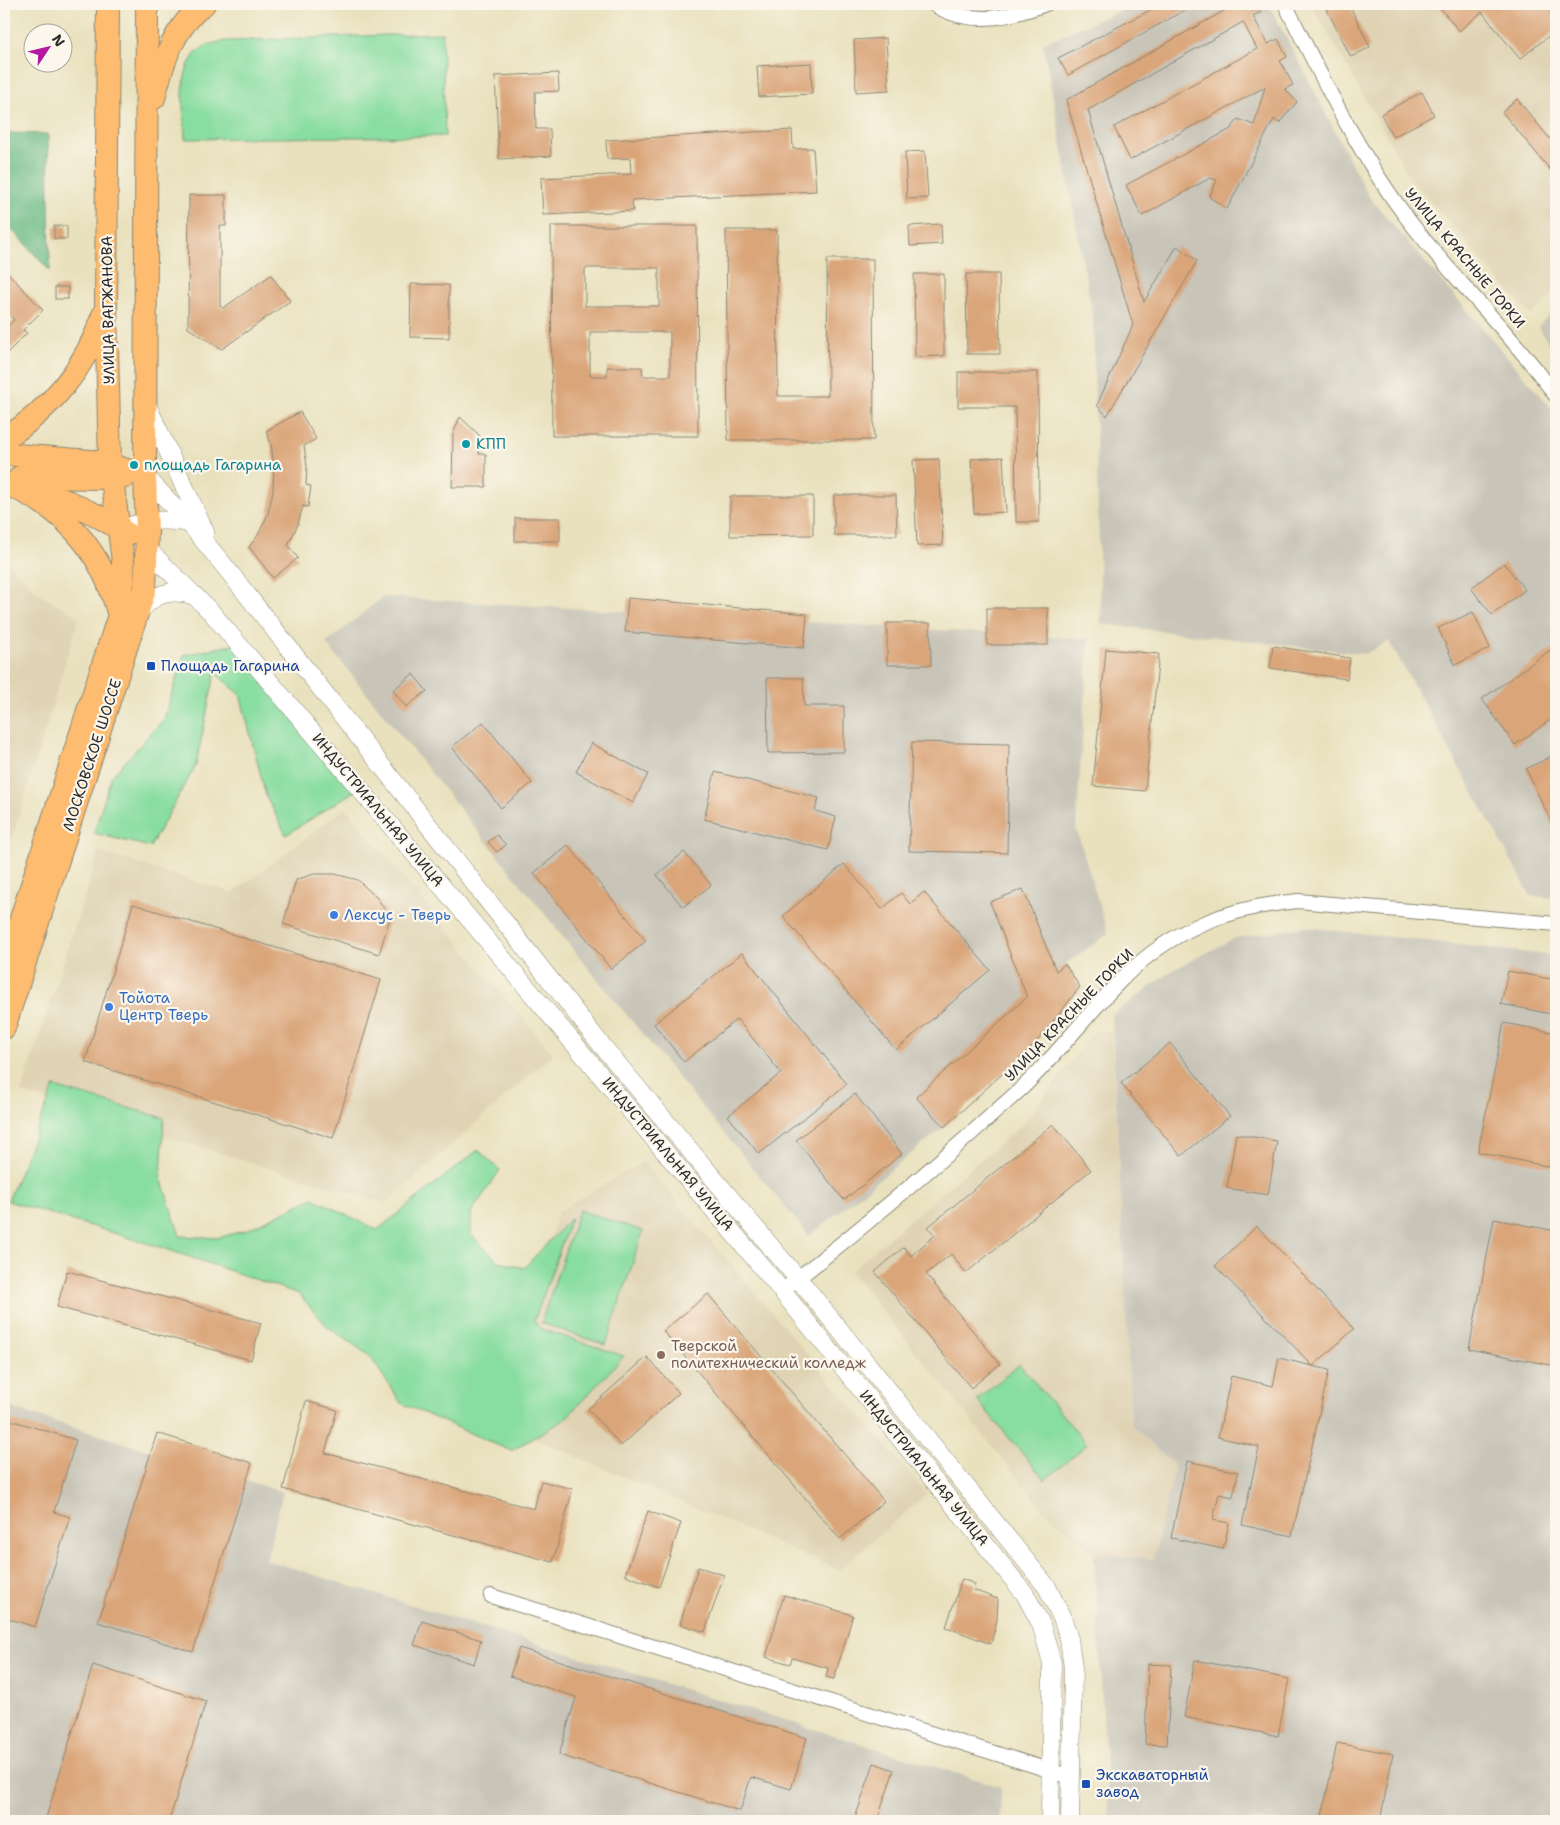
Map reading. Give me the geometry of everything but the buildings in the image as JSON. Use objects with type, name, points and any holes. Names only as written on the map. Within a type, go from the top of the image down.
[{"type":"main road","points":[[4,477],[111,471],[145,476],[147,4]]},
{"type":"main road","points":[[146,134],[168,49],[183,24],[204,4]]},
{"type":"main road","name":"УЛИЦА ВАГЖАНОВА","points":[[112,10],[106,307],[111,471],[128,615]]},
{"type":"main road","points":[[4,439],[31,420],[46,406],[72,375],[93,340],[106,307]]},
{"type":"main road","points":[[4,454],[102,462],[111,471]]},
{"type":"main road","name":"МОСКОВСКОЕ ШОССЕ","points":[[4,971],[128,615],[145,589],[147,520],[145,476]]},
{"type":"main road","points":[[4,482],[41,491],[69,502],[96,515],[135,538],[146,548]]},
{"type":"main road","points":[[4,482],[45,504],[79,534],[93,553],[128,615]]},
{"type":"main road","name":"МОСКОВСКОЕ ШОССЕ","points":[[4,1028],[128,615]]},
{"type":"street","points":[[933,4],[948,13],[982,18],[1020,13],[1046,4]]},
{"type":"street","name":"УЛИЦА КРАСНЫЕ ГОРКИ","points":[[1285,4],[1352,135],[1396,203],[1448,268],[1532,362],[1556,396]]},
{"type":"street","name":"ИНДУСТРИАЛЬНАЯ УЛИЦА","points":[[145,402],[216,555]]},
{"type":"street","name":"ИНДУСТРИАЛЬНАЯ УЛИЦА","points":[[145,476],[216,555],[599,1042],[798,1279],[1047,1587],[1063,1620],[1072,1658],[1070,1821]]},
{"type":"street","points":[[119,530],[147,520],[189,523]]},
{"type":"street","name":"ИНДУСТРИАЛЬНАЯ УЛИЦА","points":[[146,548],[212,613],[782,1291],[1018,1585],[1031,1604],[1044,1631],[1052,1662],[1050,1821]]},
{"type":"street","points":[[128,615],[162,593],[173,591],[195,596]]},
{"type":"street","name":"УЛИЦА КРАСНЫЕ ГОРКИ","points":[[782,1291],[962,1143],[1033,1078],[1122,979],[1146,957],[1173,938],[1202,923],[1233,911],[1265,904],[1298,901],[1556,924]]},
{"type":"street","points":[[491,1596],[1071,1777]]},
{"type":"shaded area","points":[[1138,4],[1265,4],[1273,12],[1369,197],[1552,409],[1556,417],[1556,898],[1531,896],[1389,641],[1365,654],[1101,624],[1093,317],[1043,43]]},
{"type":"shaded area","points":[[1311,4],[1556,4],[1556,290],[1531,316],[1411,179]]},
{"type":"shaded area","points":[[1556,308],[1556,354],[1538,327]]},
{"type":"shaded area","points":[[4,557],[14,570],[38,593],[79,617],[4,865]]},
{"type":"shaded area","points":[[383,597],[1089,639],[1076,828],[1108,934],[1065,964],[1080,987],[1035,1044],[944,1127],[809,1236],[598,980],[326,643]]},
{"type":"shaded area","points":[[345,808],[553,1054],[386,1203],[21,1093],[99,852],[233,893]]},
{"type":"shaded area","name":"Экскаваторный завод","points":[[1305,927],[1556,956],[1556,1821],[1109,1821],[1094,1554],[1153,1559],[1175,1466],[1131,1425],[1112,1015],[1175,969],[1235,938]]},
{"type":"shaded area","name":"Тверской политехнический колледж","points":[[1112,1031],[1131,1425],[1175,1466],[1153,1559],[1094,1554],[1044,1510],[850,1271],[1023,1124],[1094,1032]]},
{"type":"shaded area","name":"Тверской политехнический колледж","points":[[643,1162],[927,1494],[839,1570],[492,1420],[558,1211]]},
{"type":"shaded area","points":[[4,1406],[283,1492],[266,1560],[1001,1787],[1000,1821],[4,1821]]},
{"type":"green space","points":[[442,33],[445,136],[185,139],[183,99],[186,72],[191,61],[199,51],[210,44],[226,41]]},
{"type":"green space","points":[[4,133],[48,134],[50,271],[4,221]]},
{"type":"green space","points":[[245,642],[359,788],[286,835],[266,796],[240,694],[215,673],[196,765],[150,847],[94,833],[111,777],[164,719],[184,655]]},
{"type":"green space","points":[[54,1087],[164,1118],[161,1178],[180,1236],[218,1238],[246,1230],[313,1198],[377,1230],[478,1150],[500,1170],[471,1213],[471,1235],[498,1261],[524,1268],[571,1218],[534,1321],[541,1329],[624,1356],[564,1420],[511,1451],[401,1403],[370,1356],[327,1326],[299,1294],[163,1248],[8,1201]]},
{"type":"green space","points":[[579,1210],[643,1231],[606,1345],[541,1323]]},
{"type":"green space","points":[[1019,1364],[1087,1444],[1045,1480],[977,1400]]},
{"type":"place","name":"КПП","points":[[466,444]]},
{"type":"place","name":"площадь Гагарина","points":[[134,465]]},
{"type":"place","name":"Площадь Гагарина","points":[[151,666]]},
{"type":"place","name":"Лексус - Тверь","points":[[334,915]]},
{"type":"place","name":"Тойота Центр Тверь","points":[[109,1007]]},
{"type":"place","name":"Тверской политехнический колледж","points":[[661,1355]]},
{"type":"place","name":"Экскаваторный завод","points":[[1086,1784]]}]
